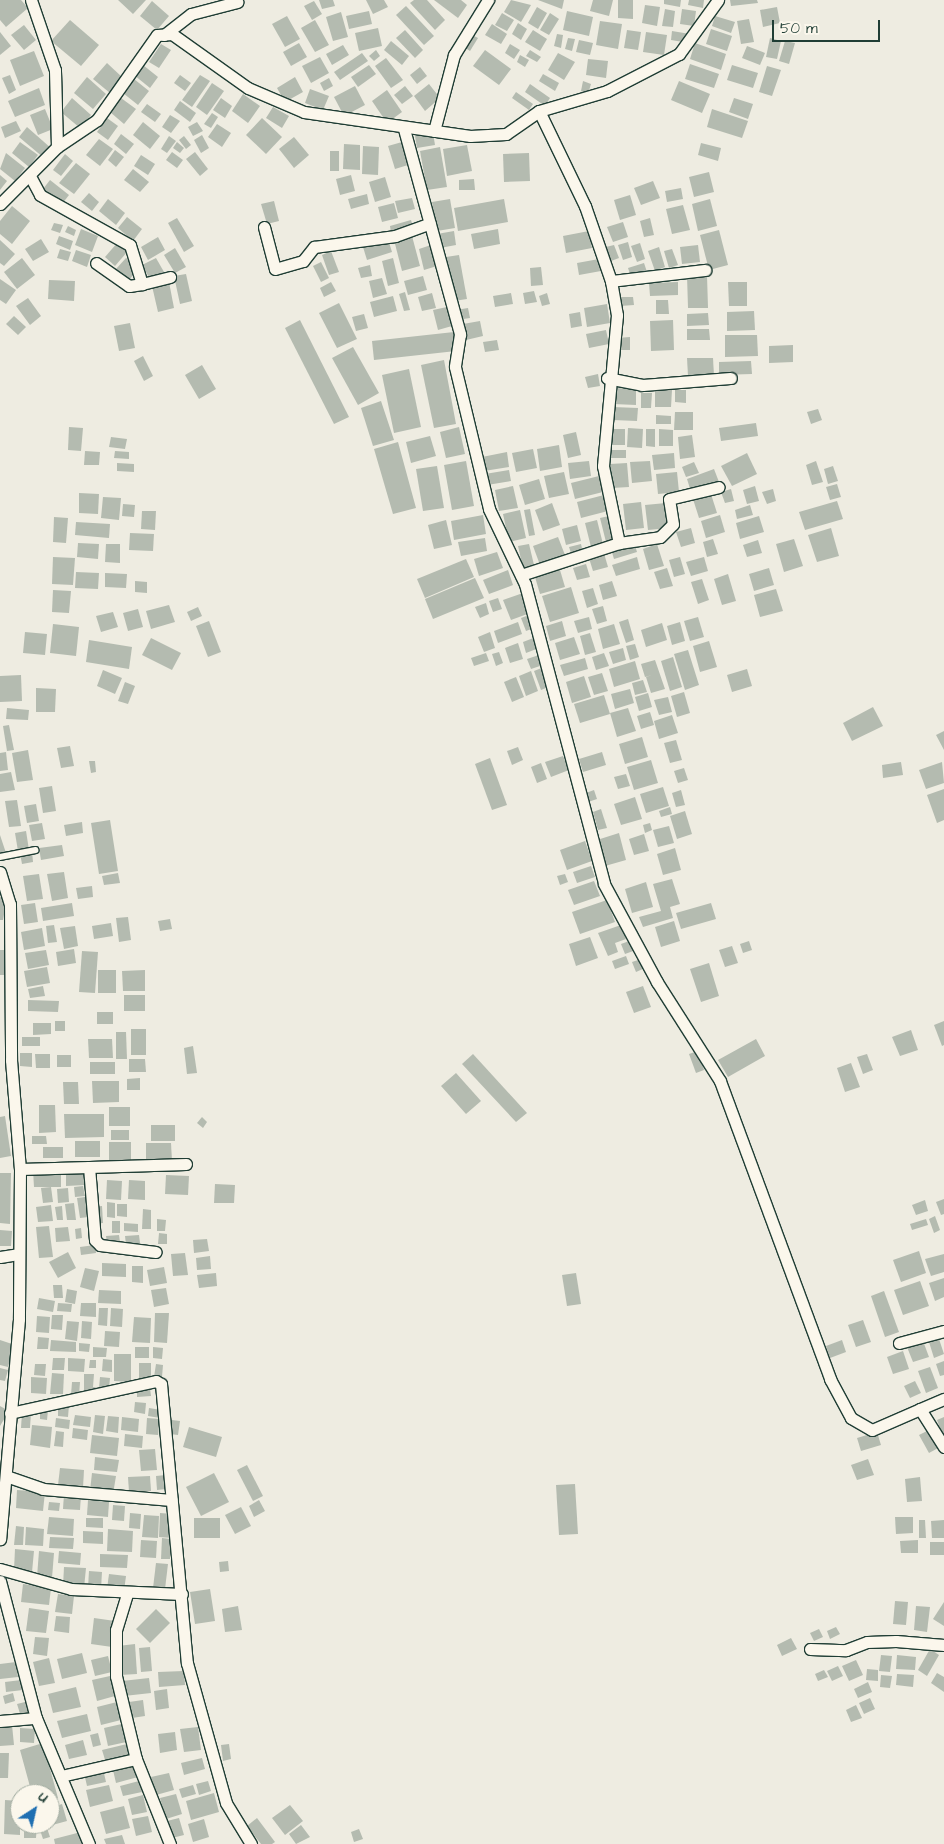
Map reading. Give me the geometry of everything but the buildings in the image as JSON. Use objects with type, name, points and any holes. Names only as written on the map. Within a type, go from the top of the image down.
[{"type":"street","points":[[31,0],[55,70],[57,147]]},
{"type":"street","points":[[434,131],[454,55],[488,0]]},
{"type":"street","points":[[164,34],[188,43],[248,88],[296,109],[404,129],[506,134],[539,111],[607,90],[679,54],[718,0]]},
{"type":"street","points":[[0,204],[57,147],[97,120],[151,39],[164,34],[191,14],[237,2]]},
{"type":"street","points":[[539,111],[585,206],[611,281],[617,315],[607,378],[603,466],[619,543]]},
{"type":"street","points":[[404,129],[460,334],[455,367],[489,508],[521,575],[604,884],[657,982],[720,1081],[830,1379],[860,1427],[872,1430],[944,1399]]},
{"type":"street","points":[[30,176],[40,195],[130,245],[142,284]]},
{"type":"street","points":[[264,227],[275,269],[303,261],[314,247],[395,236],[430,223]]},
{"type":"street","points":[[96,263],[130,286],[170,276]]},
{"type":"street","points":[[611,281],[705,270]]},
{"type":"street","points":[[607,378],[642,385],[731,378]]},
{"type":"street","points":[[521,575],[619,543],[660,537],[673,524],[669,499],[719,488]]},
{"type":"street","points":[[0,872],[10,904],[13,955],[6,1060],[20,1169],[19,1319],[10,1413],[3,1446],[6,1476],[0,1539]]},
{"type":"street","points":[[20,1169],[186,1164]]},
{"type":"street","points":[[90,1168],[95,1240],[100,1245],[156,1252]]},
{"type":"street","points":[[0,1257],[18,1254]]},
{"type":"street","points":[[899,1343],[944,1331]]},
{"type":"street","points":[[10,1413],[159,1381],[182,1594],[187,1662],[214,1768],[226,1803],[251,1844]]},
{"type":"street","points":[[920,1409],[944,1447]]},
{"type":"street","points":[[6,1476],[43,1489],[172,1500]]},
{"type":"street","points":[[0,1569],[72,1589],[127,1594],[182,1594]]},
{"type":"street","points":[[0,1581],[36,1718],[88,1844]]},
{"type":"street","points":[[127,1594],[116,1630],[116,1676],[136,1759],[170,1844]]},
{"type":"street","points":[[810,1649],[846,1650],[866,1642],[896,1641],[944,1644]]},
{"type":"street","points":[[0,1721],[36,1718]]},
{"type":"street","points":[[61,1776],[136,1759]]},
{"type":"lane","points":[[0,857],[35,850]]}]
